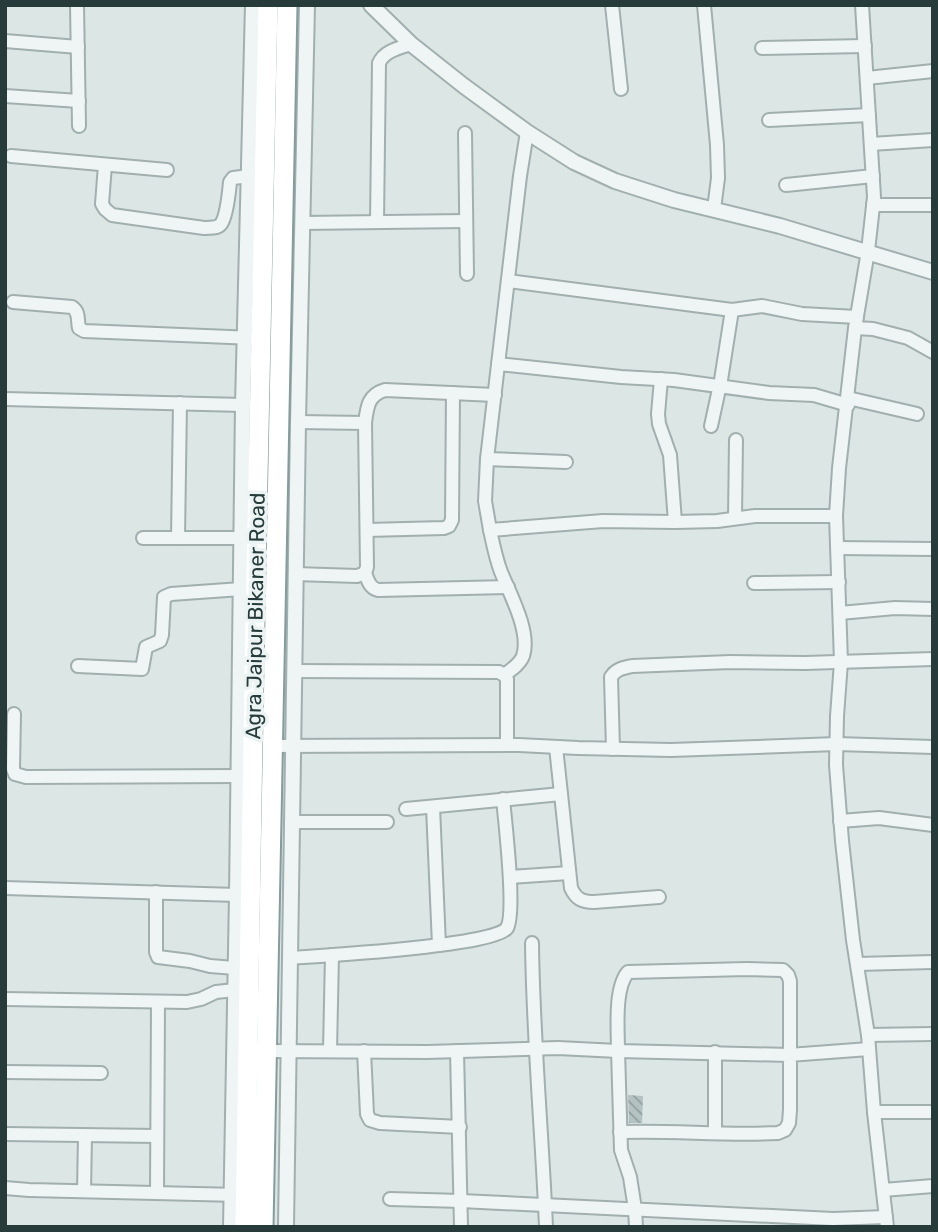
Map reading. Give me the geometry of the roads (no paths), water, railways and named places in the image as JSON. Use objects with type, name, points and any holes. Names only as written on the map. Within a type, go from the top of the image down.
[{"type":"highway","name":"Agra Jaipur Bikaner Road","points":[[245,1227],[238,1195],[253,338],[268,5]]},
{"type":"highway","name":"Agra Jaipur Bikaner Road","points":[[263,1227],[287,5]]},
{"type":"street","points":[[77,5],[79,126]]},
{"type":"street","points":[[230,1227],[238,1195],[235,968],[243,405],[253,338],[250,176],[253,5]]},
{"type":"street","points":[[286,1227],[292,745],[307,5]]},
{"type":"street","points":[[371,5],[411,44],[464,86],[574,162],[615,181],[674,200],[867,251],[933,272]]},
{"type":"street","points":[[612,5],[621,89]]},
{"type":"street","points":[[704,5],[717,145],[718,178],[714,209]]},
{"type":"street","points":[[390,1199],[887,1222],[868,1035],[840,821],[836,744],[841,662],[836,516],[839,468],[873,205],[862,5]]},
{"type":"street","points":[[5,41],[78,47]]},
{"type":"street","points":[[377,222],[379,64],[388,52],[411,44]]},
{"type":"street","points":[[762,48],[864,46]]},
{"type":"street","points":[[867,78],[933,71]]},
{"type":"street","points":[[5,96],[79,101]]},
{"type":"street","points":[[769,120],[869,115]]},
{"type":"street","points":[[504,675],[520,662],[525,645],[519,612],[501,570],[485,500],[487,459],[527,132]]},
{"type":"street","points":[[464,133],[467,274]]},
{"type":"street","points":[[871,144],[933,140]]},
{"type":"street","points":[[11,156],[167,170]]},
{"type":"street","points":[[105,165],[102,204],[112,215],[204,228],[216,227],[222,223],[233,178],[250,176]]},
{"type":"street","points":[[786,185],[873,176]]},
{"type":"street","points":[[873,205],[933,205]]},
{"type":"street","points":[[302,223],[466,221]]},
{"type":"street","points":[[508,281],[732,310],[762,306],[856,322],[908,338],[933,352]]},
{"type":"street","points":[[13,302],[72,307],[78,315],[79,328],[84,331],[253,338]]},
{"type":"street","points":[[711,426],[732,310]]},
{"type":"street","points":[[498,364],[661,379],[769,393],[814,395],[917,414]]},
{"type":"street","points":[[661,379],[658,414],[670,455],[675,522]]},
{"type":"street","points":[[495,395],[385,390],[371,398],[365,423],[365,573],[373,589],[379,590],[508,587]]},
{"type":"street","points":[[367,530],[450,526],[453,393]]},
{"type":"street","points":[[5,398],[243,405]]},
{"type":"street","points":[[178,538],[180,403]]},
{"type":"street","points":[[298,422],[365,423]]},
{"type":"street","points":[[735,518],[736,440]]},
{"type":"street","points":[[487,459],[566,462]]},
{"type":"street","points":[[490,530],[603,521],[675,522],[755,516],[836,516]]},
{"type":"street","points":[[143,538],[242,538]]},
{"type":"street","points":[[838,548],[933,549]]},
{"type":"street","points":[[295,573],[357,576],[365,573]]},
{"type":"street","points":[[754,583],[839,582]]},
{"type":"street","points":[[78,666],[142,669],[146,647],[160,641],[162,635],[164,597],[171,594],[241,589]]},
{"type":"street","points":[[840,613],[895,608],[933,609]]},
{"type":"street","points":[[613,749],[611,677],[621,668],[730,662],[933,659]]},
{"type":"street","points":[[294,671],[499,672],[504,675],[507,684],[507,745]]},
{"type":"street","points":[[14,714],[13,769],[16,775],[238,776]]},
{"type":"street","points":[[272,746],[507,745],[671,750],[836,744],[933,747]]},
{"type":"street","points":[[556,747],[570,888],[575,897],[584,902],[659,897]]},
{"type":"street","points":[[406,809],[561,794]]},
{"type":"street","points":[[289,958],[439,945],[486,937],[503,931],[507,927],[509,917],[510,877],[503,799]]},
{"type":"street","points":[[433,807],[439,945]]},
{"type":"street","points":[[840,821],[879,818],[933,825]]},
{"type":"street","points":[[291,822],[387,822]]},
{"type":"street","points":[[510,877],[569,873]]},
{"type":"street","points":[[5,888],[237,895]]},
{"type":"street","points":[[156,892],[158,957],[190,961],[210,967],[235,968]]},
{"type":"street","points":[[532,943],[535,1049],[546,1227]]},
{"type":"street","points":[[330,1051],[332,955]]},
{"type":"street","points":[[857,964],[933,962]]},
{"type":"street","points":[[620,1132],[761,1134],[785,1130],[789,1123],[790,1110],[788,975],[783,970],[635,970],[624,976],[617,1006],[620,1132],[623,1160],[630,1177],[636,1227]]},
{"type":"street","points":[[5,999],[195,1001],[216,992],[235,990]]},
{"type":"street","points":[[157,1193],[158,1002]]},
{"type":"street","points":[[868,1035],[933,1034]]},
{"type":"street","points":[[267,1051],[558,1048],[789,1055],[869,1049]]},
{"type":"street","points":[[364,1051],[367,1114],[370,1120],[380,1124],[460,1127]]},
{"type":"street","points":[[457,1051],[461,1227]]},
{"type":"street","points":[[715,1052],[715,1133]]},
{"type":"street","points":[[5,1072],[101,1073]]},
{"type":"street","points":[[874,1112],[933,1112]]},
{"type":"street","points":[[5,1134],[157,1136]]},
{"type":"street","points":[[85,1136],[85,1191]]},
{"type":"street","points":[[883,1190],[933,1186]]},
{"type":"street","points":[[5,1188],[29,1191],[238,1195]]}]
